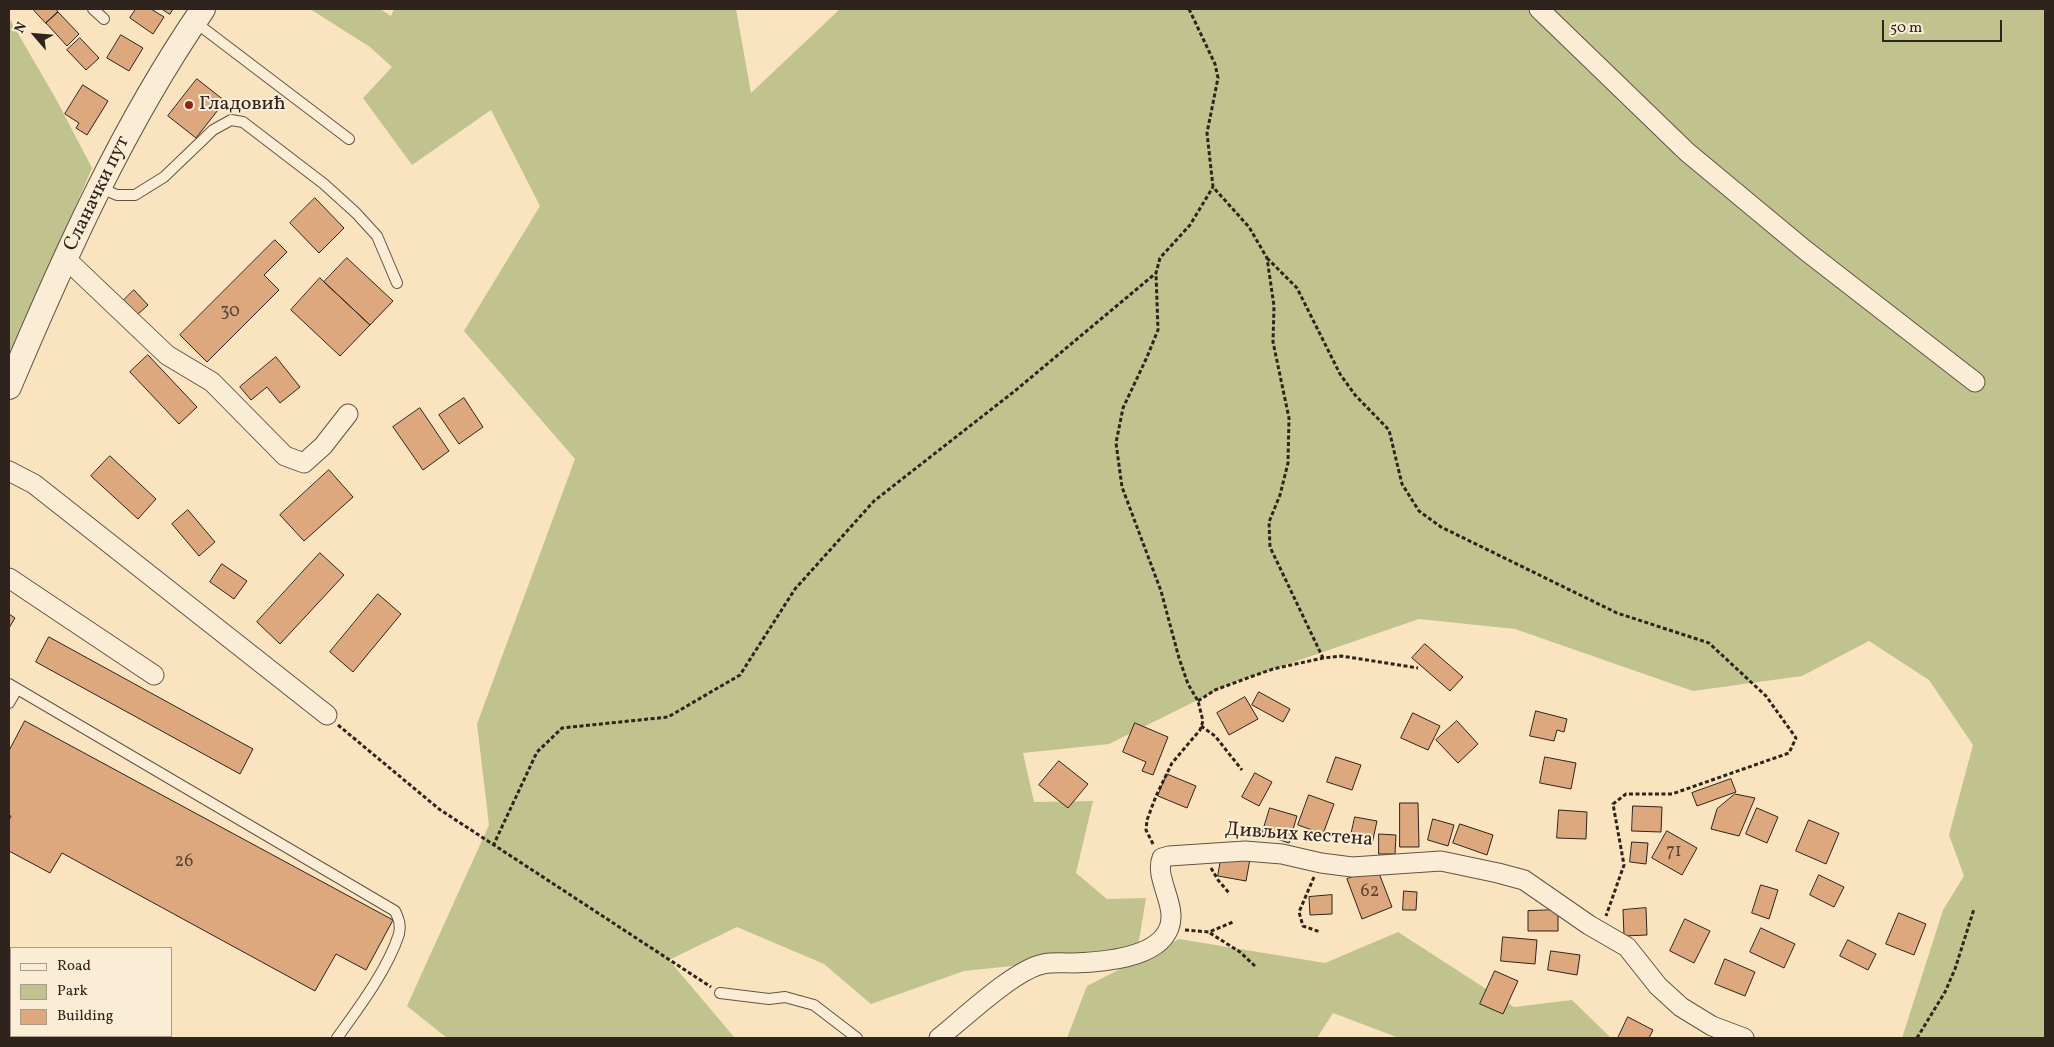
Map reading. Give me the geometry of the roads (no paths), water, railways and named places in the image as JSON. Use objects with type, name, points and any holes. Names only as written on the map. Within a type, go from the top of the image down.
[{"type":"street","points":[[1538,9],[1687,152],[1805,250],[1975,382]]},
{"type":"street","name":"Сланачки пут","points":[[9,387],[100,188],[148,96],[198,15]]},
{"type":"street","points":[[66,260],[167,355],[212,382],[285,456],[304,462],[323,446],[348,414]]},
{"type":"street","points":[[9,471],[34,484],[327,715]]},
{"type":"street","points":[[9,578],[154,675]]},
{"type":"street","name":"Дивљих кестена","points":[[939,1038],[1018,974],[1043,964],[1126,957],[1155,946],[1170,927],[1171,914],[1161,869],[1162,858],[1207,853],[1254,851],[1282,854],[1321,863],[1352,867],[1440,861],[1498,872],[1530,884],[1633,953],[1658,986],[1681,1007],[1712,1026],[1744,1038]]},
{"type":"lane","points":[[93,9],[104,20]]},
{"type":"lane","points":[[198,15],[350,139]]},
{"type":"lane","points":[[100,188],[117,195],[135,195],[164,177],[213,130],[231,120],[243,122],[324,184],[356,213],[377,236],[397,282]]},
{"type":"lane","points":[[9,703],[13,686],[395,911],[400,920],[399,933],[386,961],[359,1008],[337,1038]]},
{"type":"lane","points":[[720,993],[769,1000],[784,997],[814,1005],[857,1038]]},
{"type":"place","name":"Гладовић","points":[[189,105]]}]
